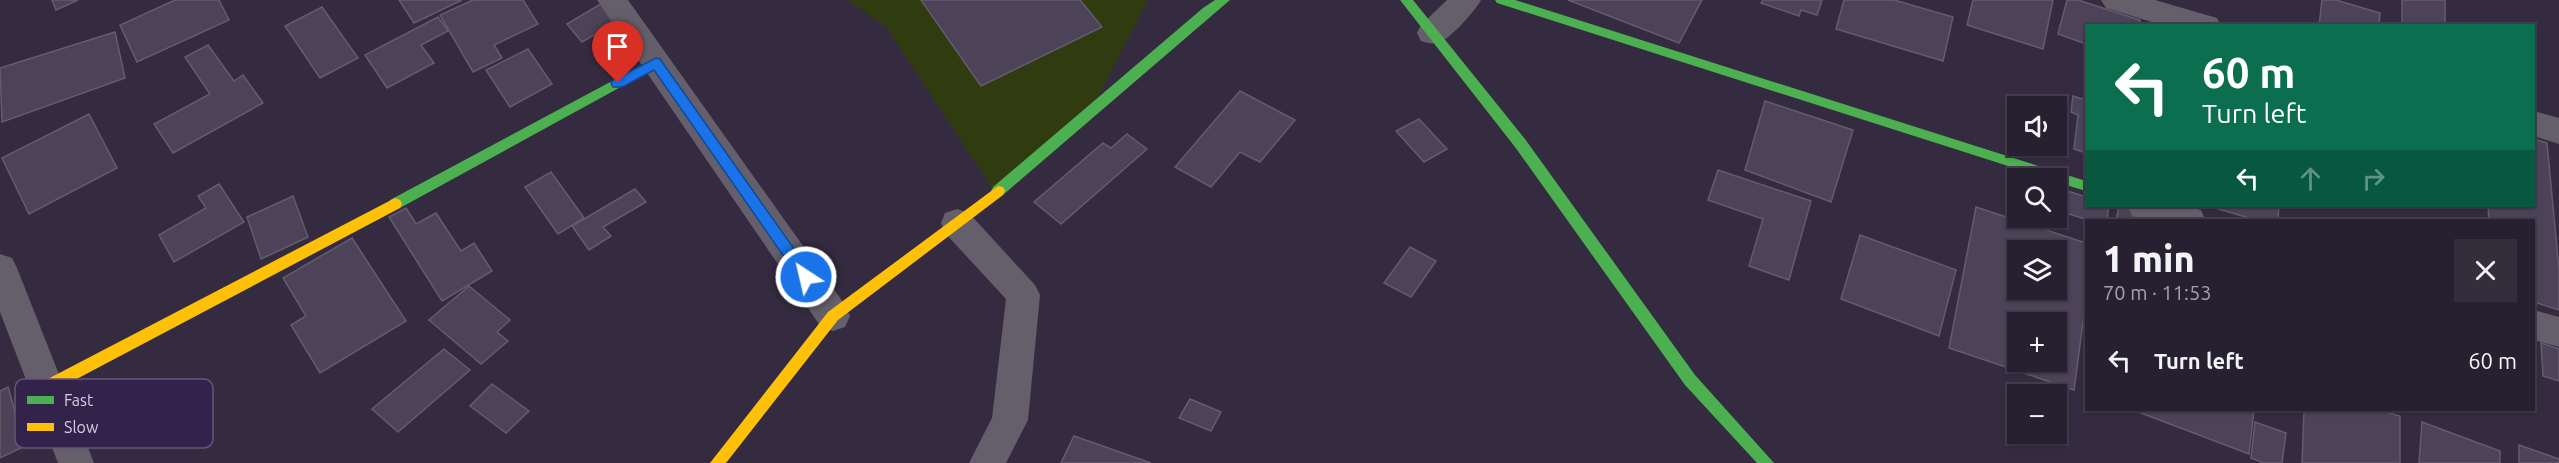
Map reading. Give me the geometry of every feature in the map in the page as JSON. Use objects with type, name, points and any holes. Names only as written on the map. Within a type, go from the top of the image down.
[{"type":"street","points":[[612,0],[833,316]]},
{"type":"street","points":[[717,463],[833,316],[996,193],[1207,10],[1224,0]]},
{"type":"street","points":[[1406,0],[1520,143],[1690,380],[1767,463]]},
{"type":"street","points":[[1432,33],[1466,0]]},
{"type":"street","points":[[1501,0],[2085,186]]},
{"type":"street","points":[[2116,0],[2199,24]]},
{"type":"street","points":[[62,379],[407,198],[656,63]]},
{"type":"street","points":[[2535,124],[2559,131]]},
{"type":"street","points":[[957,223],[1023,295],[1010,420],[987,463]]},
{"type":"street","points":[[0,267],[44,379]]},
{"type":"street","points":[[2535,325],[2559,332]]},
{"type":"street","points":[[70,448],[76,463]]},
{"type":"green space","points":[[847,0],[1148,0],[1093,107],[994,191],[886,27]]},
{"type":"building","points":[[52,0],[78,0],[56,10]]},
{"type":"building","points":[[175,0],[219,0],[229,20],[137,62],[120,25]]},
{"type":"building","points":[[399,0],[462,0],[414,23]]},
{"type":"building","points":[[473,0],[523,0],[538,24],[494,45],[502,58],[473,72],[440,15]]},
{"type":"building","points":[[921,0],[1080,0],[1102,27],[981,86]]},
{"type":"building","points":[[1568,0],[1702,0],[1679,43]]},
{"type":"building","points":[[1763,0],[1822,0],[1817,15],[1801,10],[1799,16],[1761,3]]},
{"type":"building","points":[[1844,0],[1894,0],[1953,17],[1943,61],[1836,29]]},
{"type":"building","points":[[1973,0],[2053,0],[2043,49],[1967,25]]},
{"type":"building","points":[[2067,0],[2078,0],[2140,20],[2139,24],[2085,24],[2085,44],[2058,34]]},
{"type":"building","points":[[2322,0],[2336,0],[2380,13],[2379,24],[2319,24]]},
{"type":"building","points":[[2402,0],[2445,0],[2445,24],[2402,24]]},
{"type":"building","points":[[604,2],[620,20],[582,42],[567,24]]},
{"type":"building","points":[[322,7],[358,58],[320,78],[285,26]]},
{"type":"building","points":[[438,17],[448,31],[421,45],[434,63],[387,88],[365,55]]},
{"type":"building","points":[[115,32],[125,78],[2,122],[0,68]]},
{"type":"building","points":[[208,45],[234,81],[243,75],[263,103],[173,153],[154,124],[210,94],[185,57]]},
{"type":"building","points":[[528,49],[552,84],[510,107],[486,70]]},
{"type":"building","points":[[1240,91],[1295,120],[1260,162],[1240,152],[1211,187],[1175,167]]},
{"type":"building","points":[[2073,96],[2085,100],[2085,153],[2074,149],[2078,115],[2071,112]]},
{"type":"building","points":[[1765,101],[1853,130],[1831,202],[1745,170]]},
{"type":"building","points":[[89,114],[117,168],[29,214],[2,158]]},
{"type":"building","points":[[1419,119],[1447,149],[1424,162],[1396,131]]},
{"type":"building","points":[[1127,134],[1147,149],[1061,224],[1034,202],[1103,143],[1111,148]]},
{"type":"building","points":[[2535,139],[2547,143],[2559,270],[2559,310],[2535,302],[2535,219],[2489,219],[2488,207],[2535,207]]},
{"type":"building","points":[[1718,170],[1811,201],[1789,280],[1749,266],[1763,219],[1708,200]]},
{"type":"building","points":[[551,172],[584,218],[558,234],[525,187]]},
{"type":"building","points":[[219,184],[244,222],[174,262],[159,235],[206,208],[198,196]]},
{"type":"building","points":[[635,189],[646,202],[603,227],[611,236],[589,250],[572,226]]},
{"type":"building","points":[[2067,191],[2085,197],[2085,207],[2109,207],[2107,219],[2085,219],[2067,213]]},
{"type":"building","points":[[293,196],[308,237],[261,259],[247,217]]},
{"type":"building","points":[[1976,207],[2007,217],[2007,228],[2040,228],[2085,243],[2085,307],[2074,390],[2067,388],[2067,384],[2056,384],[2020,372],[2067,372],[2067,312],[2007,312],[2007,367],[1949,348]]},
{"type":"building","points":[[2119,207],[2122,207],[2160,219],[2116,219]]},
{"type":"building","points":[[2211,207],[2279,207],[2278,219],[2253,219]]},
{"type":"building","points":[[406,208],[416,224],[436,213],[461,251],[474,243],[492,271],[442,301],[389,217]]},
{"type":"building","points":[[1860,235],[1956,270],[1939,336],[1841,299]]},
{"type":"building","points":[[352,238],[406,321],[320,373],[291,325],[306,316],[283,278]]},
{"type":"building","points":[[1410,247],[1436,261],[1411,297],[1384,283]]},
{"type":"building","points":[[469,286],[510,320],[497,332],[508,341],[481,364],[429,320]]},
{"type":"building","points":[[2541,343],[2559,349],[2559,381],[2543,376]]},
{"type":"building","points":[[444,349],[470,370],[398,432],[372,409]]},
{"type":"building","points":[[492,384],[529,411],[506,433],[470,406]]},
{"type":"building","points":[[8,387],[15,411],[15,448],[21,448],[0,458],[0,391]]},
{"type":"building","points":[[1190,399],[1221,412],[1211,431],[1179,418]]},
{"type":"building","points":[[2136,411],[2254,411],[2249,454]]},
{"type":"building","points":[[2304,411],[2382,411],[2400,416],[2400,463],[2302,463]]},
{"type":"building","points":[[2255,422],[2286,433],[2282,463],[2264,463],[2251,458]]},
{"type":"building","points":[[2422,422],[2500,451],[2500,463],[2419,463]]},
{"type":"building","points":[[1074,436],[1151,463],[1061,463]]},
{"type":"building","points":[[2519,445],[2559,459],[2559,463],[2519,463]]},
{"type":"traffic: fast","points":[[998,191],[1207,11],[1224,0]]},
{"type":"traffic: fast","points":[[1406,0],[1520,143],[1690,380],[1767,463]]},
{"type":"traffic: fast","points":[[1501,0],[2085,186]]},
{"type":"traffic: fast","points":[[395,204],[655,63]]},
{"type":"traffic: slow","points":[[717,463],[833,316],[998,191]]},
{"type":"traffic: slow","points":[[62,379],[395,204]]},
{"type":"route","points":[[618,83],[656,63],[806,277]]}]
